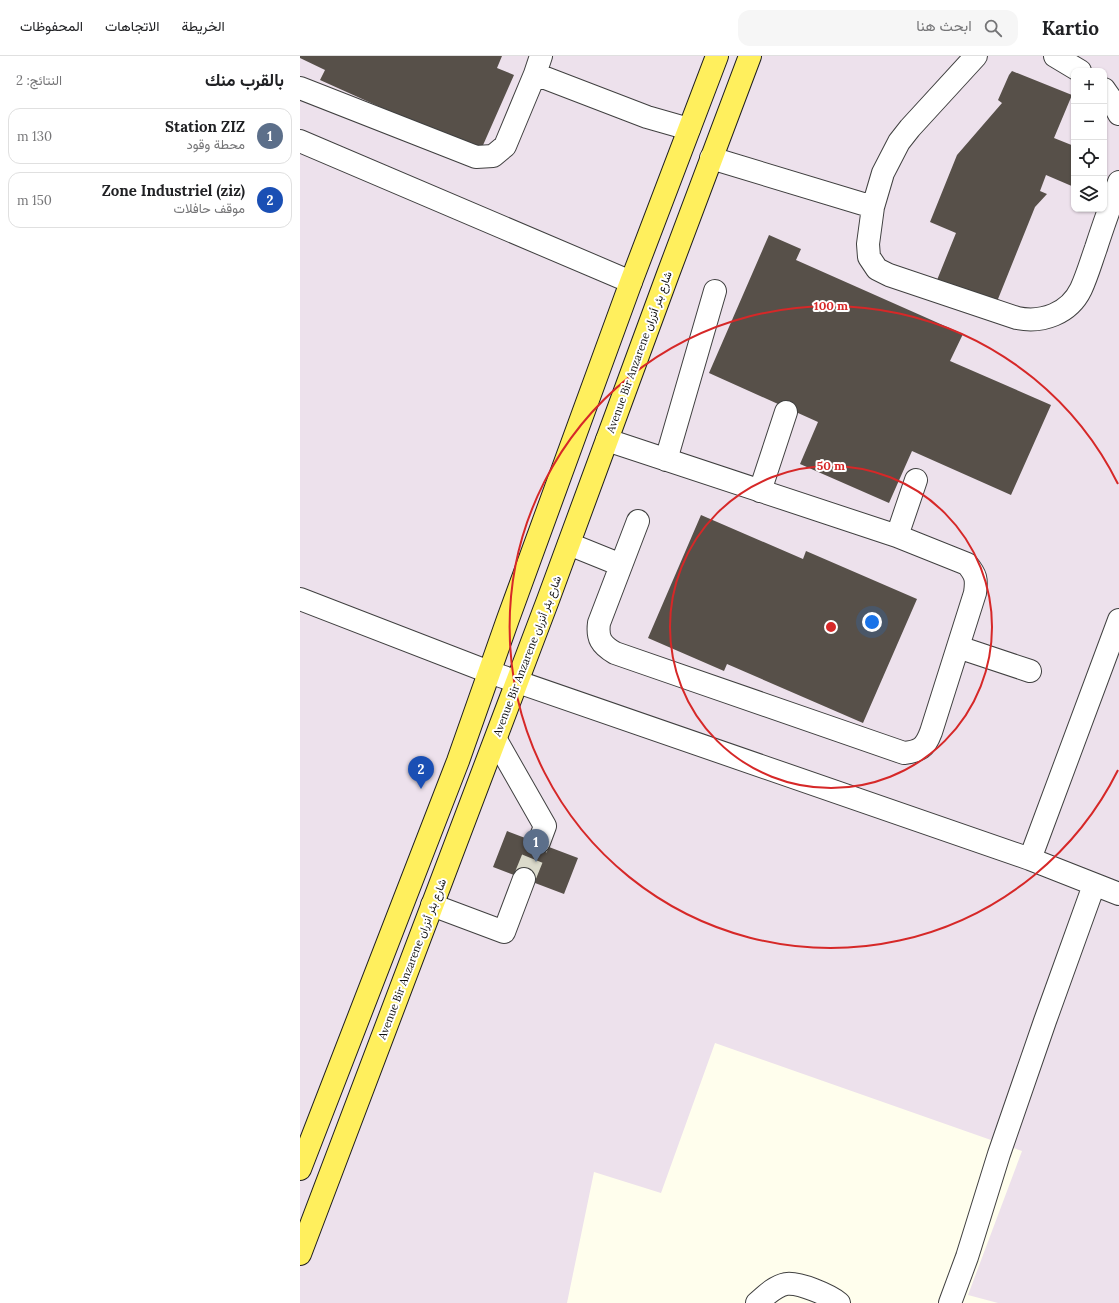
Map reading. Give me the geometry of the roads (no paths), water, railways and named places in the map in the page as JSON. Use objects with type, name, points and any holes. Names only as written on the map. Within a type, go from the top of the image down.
[{"type":"main road","points":[[300,1169],[458,761],[631,282],[717,56]]},
{"type":"main road","name":"Avenue Bir Anzarene شارع بئر أنزران","points":[[300,1254],[496,740],[516,681],[750,56]]},
{"type":"street","points":[[976,56],[910,128],[899,142],[883,173],[873,207],[868,244],[869,258],[877,269],[889,276],[1017,318],[1038,320],[1049,317],[1059,313],[1068,306],[1081,290],[1119,182]]},
{"type":"street","points":[[1055,56],[1075,68]]},
{"type":"street","points":[[300,88],[476,157],[493,156],[505,146],[538,65],[648,117],[689,129]]},
{"type":"street","points":[[1107,93],[1119,114]]},
{"type":"street","points":[[300,141],[631,282]]},
{"type":"street","points":[[712,158],[873,207]]},
{"type":"street","points":[[666,460],[715,291]]},
{"type":"street","points":[[760,491],[786,412]]},
{"type":"street","points":[[607,440],[897,536],[967,564],[974,572],[977,582],[975,593],[926,744],[916,751],[904,753],[615,653],[607,648],[601,641],[598,632],[599,622],[638,521]]},
{"type":"street","points":[[897,536],[916,480]]},
{"type":"street","points":[[568,544],[621,565]]},
{"type":"street","points":[[300,599],[489,672],[1030,860],[1119,894]]},
{"type":"street","points":[[1030,860],[1119,620]]},
{"type":"street","points":[[958,647],[1030,671]]},
{"type":"street","points":[[496,740],[545,826],[538,842]]},
{"type":"street","points":[[432,905],[504,932],[524,879]]},
{"type":"street","points":[[950,1303],[967,1257],[999,1154],[1094,885]]},
{"type":"street","points":[[757,1303],[774,1289],[786,1284],[798,1284],[830,1296],[839,1303]]},
{"type":"tunnel","points":[[524,879],[539,842]]},
{"type":"place","name":"Zone Industriel (ziz)","points":[[421,789]]},
{"type":"place","name":"Station ZIZ","points":[[536,862]]}]
